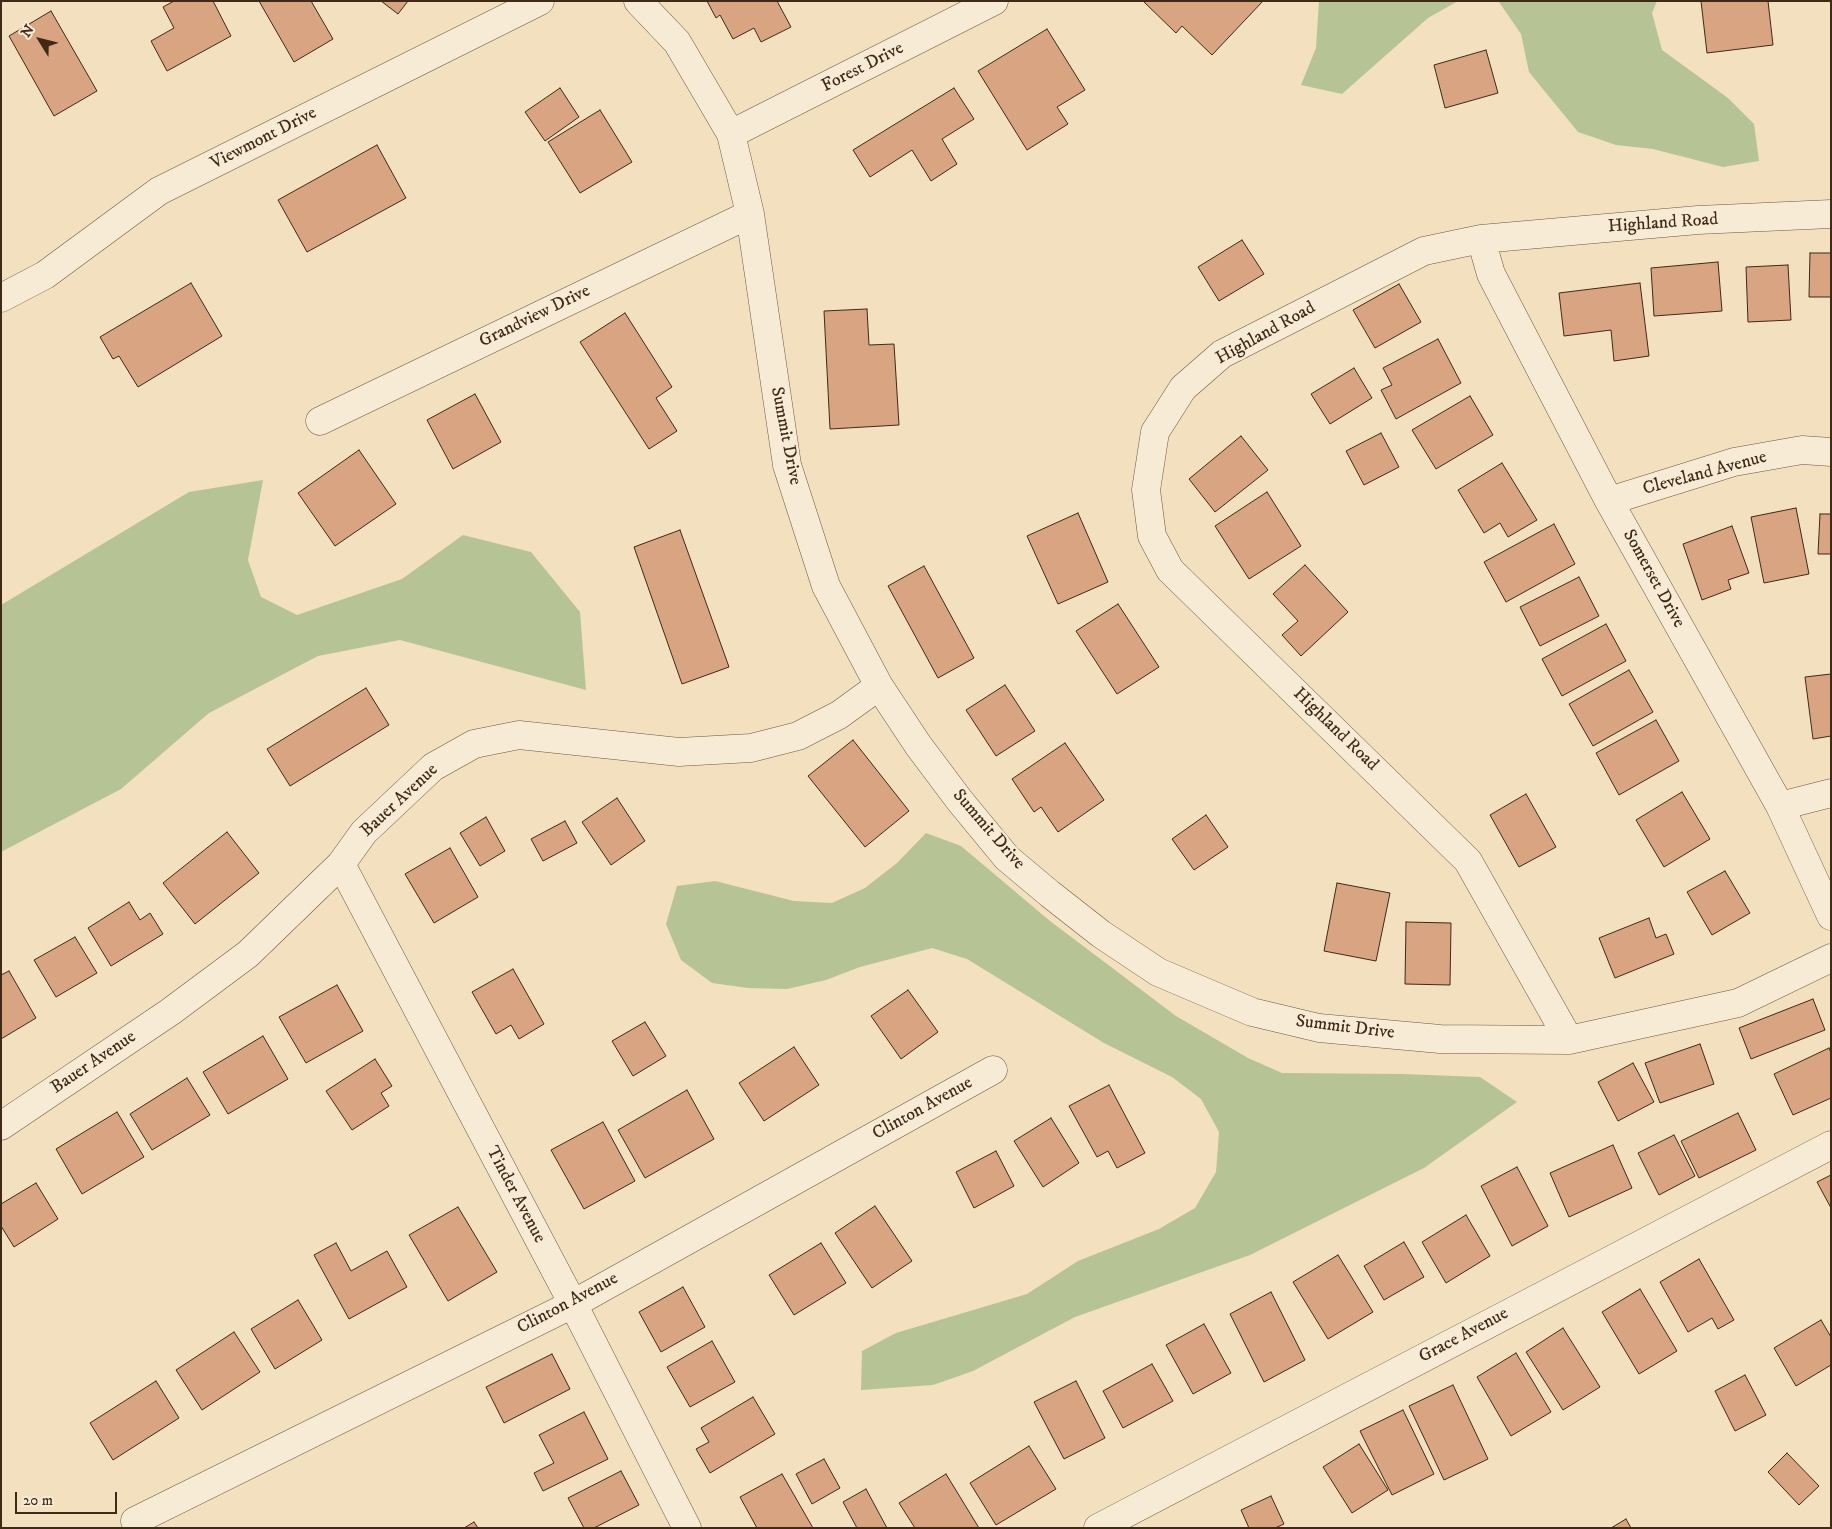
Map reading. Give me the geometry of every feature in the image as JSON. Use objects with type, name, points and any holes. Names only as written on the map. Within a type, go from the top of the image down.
[{"type":"street","name":"Viewmont Drive","points":[[1,298],[45,275],[159,191],[540,1]]},
{"type":"street","name":"Summit Drive","points":[[638,1],[677,42],[732,134],[750,214],[787,465],[826,586],[879,686],[918,745],[960,801],[1007,858],[1050,894],[1101,934],[1158,972],[1252,1012],[1318,1028],[1440,1039],[1569,1040],[1738,1003],[1831,958]]},
{"type":"street","name":"Forest Drive","points":[[732,134],[994,1]]},
{"type":"street","name":"Grandview Drive","points":[[320,421],[750,214]]},
{"type":"street","name":"Highland Road","points":[[1569,1040],[1468,861],[1170,570],[1152,536],[1146,490],[1154,432],[1183,388],[1222,354],[1424,251],[1481,239],[1698,220],[1831,214]]},
{"type":"street","name":"Somerset Drive","points":[[1481,239],[1491,274],[1610,501],[1780,806],[1831,916]]},
{"type":"street","name":"Cleveland Avenue","points":[[1610,501],[1734,462],[1802,450],[1831,452]]},
{"type":"street","name":"Bauer Avenue","points":[[1,1126],[170,1012],[248,954],[341,864],[364,832],[433,766],[474,744],[519,735],[679,752],[751,748],[798,736],[839,715],[879,686]]},
{"type":"street","points":[[1780,806],[1831,793]]},
{"type":"street","name":"Tinder Avenue","points":[[341,864],[573,1304],[687,1528]]},
{"type":"street","name":"Clinton Avenue","points":[[135,1521],[573,1304],[993,1070]]},
{"type":"street","name":"Grace Avenue","points":[[1098,1528],[1831,1145]]},
{"type":"green space","points":[[1319,1],[1458,1],[1428,18],[1342,94],[1301,85],[1316,48]]},
{"type":"green space","points":[[1484,1],[1657,1],[1652,13],[1662,50],[1728,98],[1754,124],[1759,161],[1723,167],[1653,149],[1616,145],[1578,132],[1529,72],[1521,34],[1499,2]]},
{"type":"green space","points":[[263,480],[248,560],[261,597],[297,615],[402,579],[463,535],[531,552],[580,612],[586,690],[400,640],[318,656],[209,713],[121,789],[1,852],[1,605],[189,492]]},
{"type":"green space","points":[[926,833],[961,846],[1050,921],[1176,1016],[1248,1058],[1282,1073],[1480,1077],[1517,1102],[1424,1168],[1250,1255],[1075,1317],[973,1371],[933,1385],[861,1390],[862,1351],[896,1333],[1027,1294],[1078,1261],[1159,1229],[1195,1208],[1216,1172],[1219,1132],[1201,1099],[1172,1077],[1104,1043],[967,959],[932,948],[860,967],[826,980],[787,989],[748,988],[712,983],[681,960],[666,924],[677,886],[715,881],[794,901],[832,903],[865,888],[897,863]]},
{"type":"building","points":[[174,1],[213,1],[231,36],[167,71],[151,41],[174,28],[163,7]]},
{"type":"building","points":[[259,1],[311,1],[333,39],[294,62]]},
{"type":"building","points":[[381,1],[408,1],[398,14]]},
{"type":"building","points":[[707,1],[777,1],[791,27],[761,42],[754,28],[733,39],[720,15],[716,18]]},
{"type":"building","points":[[1143,1],[1263,1],[1212,55],[1182,26],[1176,33]]},
{"type":"building","points":[[1701,1],[1768,1],[1773,45],[1707,53]]},
{"type":"building","points":[[51,11],[97,91],[54,116],[9,36]]},
{"type":"building","points":[[1047,29],[1085,90],[1057,107],[1068,124],[1027,150],[978,71]]},
{"type":"building","points":[[1486,50],[1498,93],[1445,108],[1434,65]]},
{"type":"building","points":[[560,88],[579,117],[545,141],[525,112]]},
{"type":"building","points":[[954,88],[974,119],[942,139],[957,164],[931,181],[912,150],[870,177],[853,150]]},
{"type":"building","points":[[600,110],[632,162],[580,193],[548,142]]},
{"type":"building","points":[[377,145],[406,198],[307,252],[278,200]]},
{"type":"building","points":[[1242,240],[1264,274],[1219,301],[1198,267]]},
{"type":"building","points":[[1810,253],[1831,253],[1831,297],[1809,297]]},
{"type":"building","points":[[1718,262],[1722,311],[1654,316],[1651,268]]},
{"type":"building","points":[[1788,265],[1791,320],[1748,322],[1746,267]]},
{"type":"building","points":[[191,283],[222,336],[138,387],[119,356],[113,359],[100,337]]},
{"type":"building","points":[[1640,283],[1649,356],[1614,361],[1611,330],[1564,336],[1559,293]]},
{"type":"building","points":[[1399,284],[1421,322],[1375,348],[1353,310]]},
{"type":"building","points":[[867,309],[869,345],[894,344],[899,425],[830,429],[824,311]]},
{"type":"building","points":[[625,313],[672,387],[656,398],[677,431],[649,449],[580,342]]},
{"type":"building","points":[[1438,339],[1461,383],[1396,419],[1381,390],[1392,385],[1383,368]]},
{"type":"building","points":[[1354,368],[1372,398],[1330,424],[1311,394]]},
{"type":"building","points":[[475,394],[501,442],[453,469],[427,420]]},
{"type":"building","points":[[1470,396],[1493,435],[1436,469],[1412,430]]},
{"type":"building","points":[[1381,433],[1399,467],[1364,485],[1346,451]]},
{"type":"building","points":[[1241,436],[1268,470],[1215,512],[1189,479]]},
{"type":"building","points":[[359,450],[396,504],[335,546],[298,493]]},
{"type":"building","points":[[1502,463],[1537,520],[1508,537],[1500,523],[1484,533],[1458,490]]},
{"type":"building","points":[[1267,492],[1301,546],[1249,579],[1215,526]]},
{"type":"building","points":[[1796,508],[1809,574],[1764,583],[1751,517]]},
{"type":"building","points":[[1078,513],[1108,582],[1058,604],[1027,536]]},
{"type":"building","points":[[1820,514],[1831,514],[1831,554],[1818,554]]},
{"type":"building","points":[[1554,524],[1575,564],[1506,602],[1484,562]]},
{"type":"building","points":[[1732,526],[1749,573],[1728,580],[1731,589],[1702,600],[1683,544]]},
{"type":"building","points":[[680,530],[729,667],[682,684],[634,547]]},
{"type":"building","points":[[1305,565],[1348,612],[1301,656],[1282,635],[1298,621],[1273,594]]},
{"type":"building","points":[[924,566],[974,658],[938,678],[888,586]]},
{"type":"building","points":[[1579,577],[1599,616],[1540,646],[1520,607]]},
{"type":"building","points":[[1118,604],[1159,667],[1117,694],[1076,631]]},
{"type":"building","points":[[1606,624],[1626,661],[1562,696],[1542,659]]},
{"type":"building","points":[[1629,670],[1653,712],[1593,746],[1569,704]]},
{"type":"building","points":[[1831,674],[1831,736],[1813,739],[1805,677]]},
{"type":"building","points":[[1005,685],[1035,731],[996,756],[966,710]]},
{"type":"building","points":[[366,688],[389,725],[290,786],[267,749]]},
{"type":"building","points":[[1656,720],[1679,761],[1619,795],[1596,753]]},
{"type":"building","points":[[853,740],[909,811],[865,847],[808,776]]},
{"type":"building","points":[[1065,743],[1104,800],[1058,832],[1041,807],[1034,812],[1012,779]]},
{"type":"building","points":[[1682,792],[1710,839],[1664,867],[1636,820]]},
{"type":"building","points":[[1526,794],[1556,847],[1519,867],[1490,815]]},
{"type":"building","points":[[617,798],[645,841],[611,865],[582,822]]},
{"type":"building","points":[[1206,815],[1228,847],[1194,870],[1172,839]]},
{"type":"building","points":[[486,817],[505,851],[480,866],[460,833]]},
{"type":"building","points":[[565,821],[577,843],[543,861],[531,839]]},
{"type":"building","points":[[227,832],[259,873],[195,924],[163,883]]},
{"type":"building","points":[[450,848],[478,897],[434,923],[405,874]]},
{"type":"building","points":[[1725,871],[1750,913],[1712,935],[1687,892]]},
{"type":"building","points":[[1337,883],[1390,893],[1376,961],[1324,951]]},
{"type":"building","points":[[129,902],[140,920],[150,913],[163,934],[111,966],[88,928]]},
{"type":"building","points":[[1649,918],[1656,938],[1666,934],[1674,954],[1615,978],[1599,938]]},
{"type":"building","points":[[1406,922],[1451,923],[1450,985],[1405,984]]},
{"type":"building","points":[[75,937],[97,973],[56,997],[34,960]]},
{"type":"building","points":[[513,969],[544,1024],[519,1039],[511,1025],[496,1034],[472,992]]},
{"type":"building","points":[[9,971],[36,1018],[1,1039],[1,975]]},
{"type":"building","points":[[337,985],[363,1031],[306,1063],[279,1017]]},
{"type":"building","points":[[908,990],[938,1032],[901,1059],[871,1016]]},
{"type":"building","points":[[1813,999],[1825,1030],[1751,1059],[1739,1028]]},
{"type":"building","points":[[645,1022],[666,1056],[633,1076],[612,1041]]},
{"type":"building","points":[[263,1036],[288,1079],[228,1114],[203,1072]]},
{"type":"building","points":[[1700,1044],[1714,1084],[1660,1103],[1645,1063]]},
{"type":"building","points":[[794,1047],[819,1085],[764,1121],[739,1083]]},
{"type":"building","points":[[1829,1048],[1831,1053],[1831,1098],[1793,1115],[1774,1074]]},
{"type":"building","points":[[375,1059],[392,1086],[381,1093],[389,1106],[352,1130],[326,1091]]},
{"type":"building","points":[[1633,1063],[1654,1102],[1618,1121],[1598,1082]]},
{"type":"building","points":[[187,1078],[210,1115],[152,1150],[130,1114]]},
{"type":"building","points":[[1109,1085],[1145,1153],[1117,1168],[1108,1151],[1097,1157],[1069,1106]]},
{"type":"building","points":[[687,1090],[714,1139],[645,1178],[618,1130]]},
{"type":"building","points":[[117,1112],[144,1157],[82,1194],[56,1149]]},
{"type":"building","points":[[1738,1113],[1756,1150],[1699,1178],[1681,1141]]},
{"type":"building","points":[[1051,1118],[1079,1163],[1043,1187],[1014,1141]]},
{"type":"building","points":[[603,1122],[635,1181],[584,1209],[551,1150]]},
{"type":"building","points":[[1674,1135],[1695,1176],[1659,1195],[1638,1153]]},
{"type":"building","points":[[1613,1145],[1632,1188],[1569,1217],[1550,1173]]},
{"type":"building","points":[[996,1151],[1014,1186],[974,1208],[956,1172]]},
{"type":"building","points":[[1517,1167],[1548,1226],[1512,1246],[1481,1186]]},
{"type":"building","points":[[1831,1175],[1831,1208],[1817,1182]]},
{"type":"building","points":[[36,1183],[58,1219],[14,1247],[1,1226],[1,1204]]},
{"type":"building","points":[[875,1206],[912,1261],[872,1288],[835,1233]]},
{"type":"building","points":[[458,1207],[497,1272],[448,1301],[409,1235]]},
{"type":"building","points":[[1466,1215],[1490,1256],[1446,1283],[1422,1242]]},
{"type":"building","points":[[1404,1242],[1424,1277],[1384,1300],[1364,1266]]},
{"type":"building","points":[[336,1243],[351,1271],[387,1251],[407,1287],[349,1319],[314,1255]]},
{"type":"building","points":[[821,1243],[846,1283],[794,1315],[769,1275]]},
{"type":"building","points":[[1338,1255],[1373,1312],[1328,1339],[1293,1282]]},
{"type":"building","points":[[1699,1259],[1734,1320],[1718,1329],[1712,1318],[1688,1332],[1660,1282]]},
{"type":"building","points":[[683,1287],[705,1327],[661,1352],[639,1312]]},
{"type":"building","points":[[1640,1289],[1677,1351],[1639,1374],[1602,1312]]},
{"type":"building","points":[[1271,1292],[1305,1360],[1264,1382],[1230,1314]]},
{"type":"building","points":[[298,1300],[322,1340],[275,1369],[251,1329]]},
{"type":"building","points":[[1821,1320],[1831,1337],[1831,1365],[1796,1386],[1774,1348]]},
{"type":"building","points":[[1204,1324],[1231,1373],[1193,1394],[1166,1345]]},
{"type":"building","points":[[1563,1328],[1600,1387],[1563,1410],[1526,1352]]},
{"type":"building","points":[[234,1332],[260,1372],[202,1410],[176,1370]]},
{"type":"building","points":[[712,1341],[735,1382],[690,1407],[667,1367]]},
{"type":"building","points":[[1516,1353],[1551,1412],[1511,1436],[1477,1377]]},
{"type":"building","points":[[552,1354],[570,1389],[504,1423],[486,1387]]},
{"type":"building","points":[[1152,1364],[1173,1401],[1123,1428],[1103,1391]]},
{"type":"building","points":[[1745,1375],[1766,1415],[1735,1431],[1715,1391]]},
{"type":"building","points":[[156,1381],[179,1418],[113,1460],[90,1423]]},
{"type":"building","points":[[1076,1381],[1105,1438],[1064,1459],[1034,1402]]},
{"type":"building","points":[[1453,1385],[1488,1459],[1444,1480],[1409,1406]]},
{"type":"building","points":[[753,1397],[775,1434],[710,1473],[696,1449],[709,1442],[701,1428]]},
{"type":"building","points":[[1403,1410],[1434,1474],[1392,1495],[1360,1431]]},
{"type":"building","points":[[584,1412],[608,1459],[543,1491],[534,1473],[554,1463],[539,1435]]},
{"type":"building","points":[[1359,1444],[1388,1490],[1352,1513],[1323,1467]]},
{"type":"building","points":[[1029,1446],[1056,1489],[996,1525],[970,1483]]},
{"type":"building","points":[[1787,1453],[1819,1486],[1799,1505],[1768,1472]]},
{"type":"building","points":[[824,1459],[840,1488],[812,1504],[796,1474]]},
{"type":"building","points":[[621,1471],[639,1505],[594,1528],[584,1528],[568,1498]]},
{"type":"building","points":[[782,1474],[813,1528],[757,1528],[740,1497]]},
{"type":"building","points":[[946,1474],[979,1528],[915,1528],[899,1503]]},
{"type":"building","points":[[866,1489],[887,1528],[857,1528],[843,1502]]},
{"type":"building","points":[[1271,1496],[1284,1524],[1275,1528],[1249,1528],[1241,1510]]},
{"type":"building","points":[[1626,1519],[1631,1528],[1611,1528]]},
{"type":"building","points":[[474,1522],[478,1528],[464,1528]]}]
